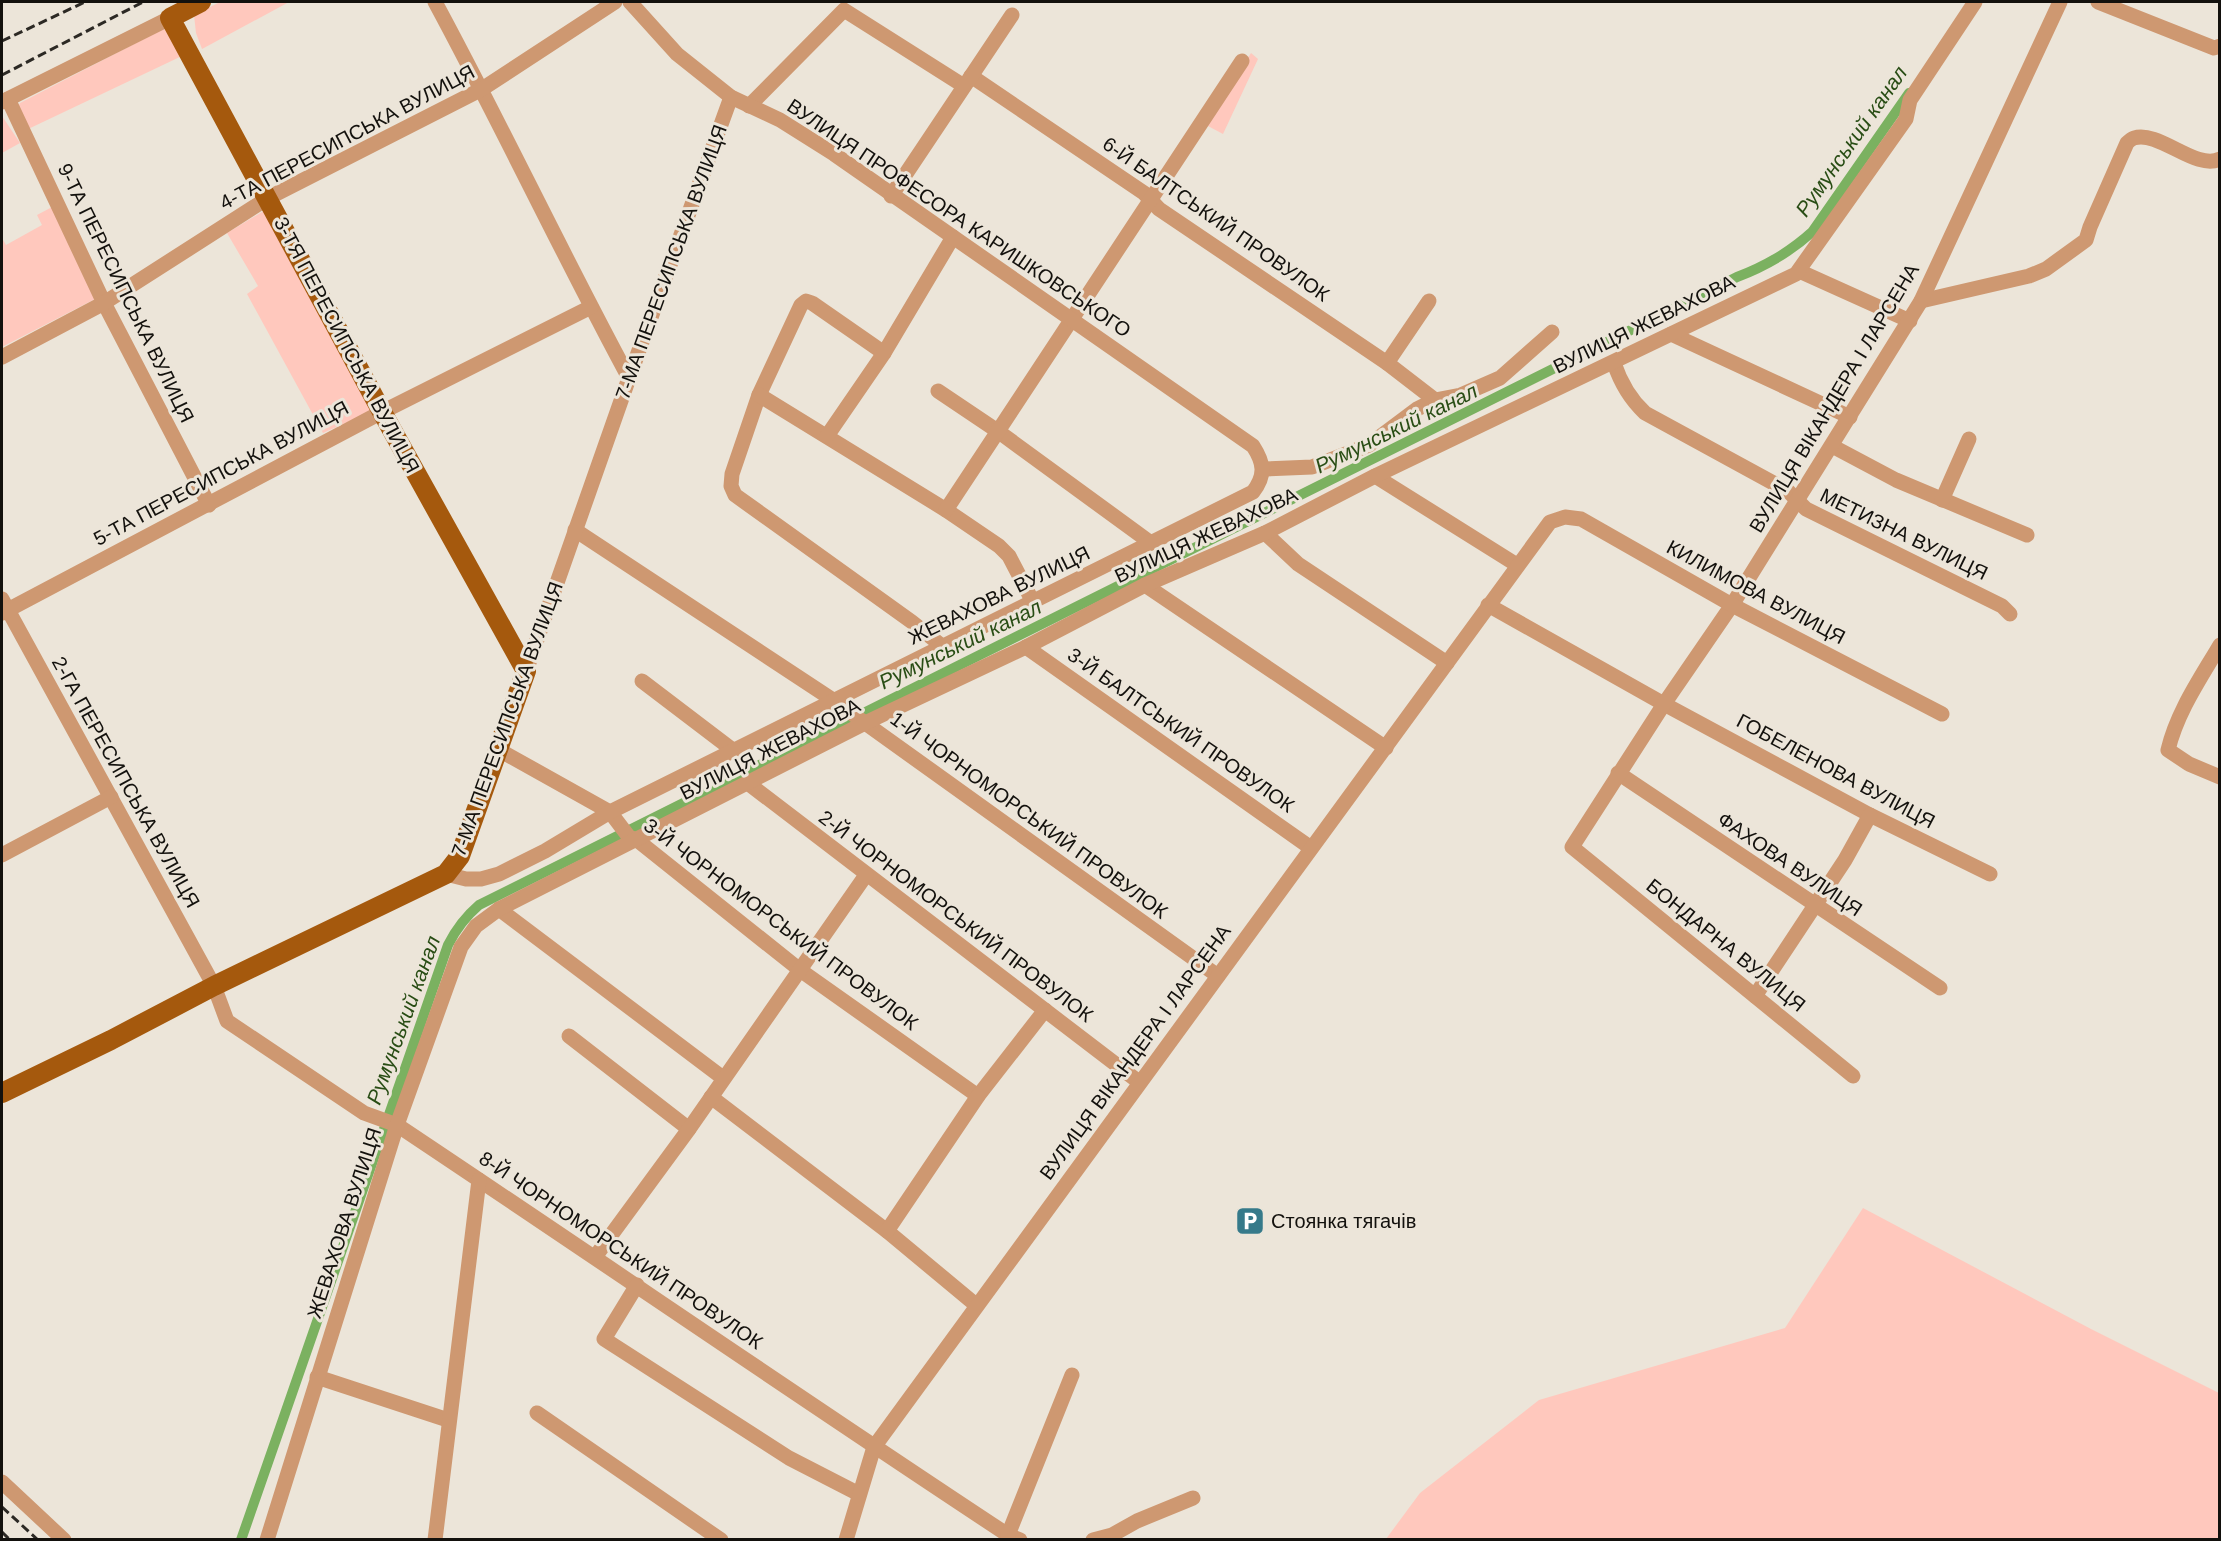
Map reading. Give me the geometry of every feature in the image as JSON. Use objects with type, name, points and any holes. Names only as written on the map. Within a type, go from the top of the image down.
[{"type":"main road","points":[[170,18],[201,2]]},
{"type":"main road","name":"3-ТЯ ПЕРЕСИПСЬКА ВУЛИЦЯ","points":[[170,18],[382,412],[526,671]]},
{"type":"main road","name":"7-МА ПЕРЕСИПСЬКА ВУЛИЦЯ","points":[[2,1093],[214,986],[446,874],[460,856],[526,671]]},
{"type":"street","points":[[435,2],[482,89],[629,378]]},
{"type":"street","name":"4-ТА ПЕРЕСИПСЬКА ВУЛИЦЯ","points":[[2,357],[104,303],[268,198],[482,89],[615,2]]},
{"type":"street","name":"ВУЛИЦЯ ПРОФЕСОРА КАРИШКОВСЬКОГО","points":[[630,2],[677,54],[731,97],[794,128],[1254,446],[1262,460],[1263,470]]},
{"type":"street","name":"ВУЛИЦЯ ЖЕВАХОВА","points":[[476,926],[499,909],[633,839],[748,784],[863,721],[1026,647],[1145,585],[1265,533],[1375,477],[1614,363],[1799,271],[1906,118],[1910,100],[1975,2]]},
{"type":"street","name":"ВУЛИЦЯ ВІКАНДЕРА І ЛАРСЕНА","points":[[1572,847],[1618,773],[1731,605],[1922,301],[2060,2]]},
{"type":"street","points":[[2098,2],[2214,48],[2220,46]]},
{"type":"street","name":"6-Й БАЛТСЬКИЙ ПРОВУЛОК","points":[[749,106],[844,10],[967,81],[1144,193],[1159,209],[1387,363],[1435,400]]},
{"type":"street","points":[[891,196],[1012,15]]},
{"type":"street","points":[[5,100],[170,18]]},
{"type":"street","points":[[946,510],[1242,61]]},
{"type":"street","name":"7-МА ПЕРЕСИПСЬКА ВУЛИЦЯ","points":[[526,671],[731,97]]},
{"type":"street","name":"9-ТА ПЕРЕСИПСЬКА ВУЛИЦЯ","points":[[5,100],[104,303],[209,505]]},
{"type":"street","points":[[1922,301],[2029,276],[2062,259],[2086,240],[2127,143],[2134,138],[2146,138],[2207,162],[2220,159]]},
{"type":"street","points":[[827,436],[884,353],[953,237]]},
{"type":"street","points":[[1799,271],[1910,321]]},
{"type":"street","points":[[884,353],[806,301],[801,305],[759,395],[732,474],[731,486],[735,495],[942,646]]},
{"type":"street","points":[[1387,363],[1429,302]]},
{"type":"street","name":"5-ТА ПЕРЕСИПСЬКА ВУЛИЦЯ","points":[[4,607],[209,505],[382,412],[591,307]]},
{"type":"street","points":[[1263,470],[1312,466],[1369,445],[1417,409],[1435,400],[1461,395],[1500,378],[1552,332]]},
{"type":"street","points":[[1671,334],[1850,417]]},
{"type":"street","name":"МЕТИЗНА ВУЛИЦЯ","points":[[1614,363],[1619,377],[1637,405],[1645,413],[1788,491],[1806,510],[2002,606],[2010,614]]},
{"type":"street","points":[[938,391],[999,432],[1151,543]]},
{"type":"street","points":[[759,395],[946,510],[999,546],[1009,556],[1033,602]]},
{"type":"street","points":[[1941,500],[1969,440]]},
{"type":"street","points":[[1832,446],[1896,480],[2027,535]]},
{"type":"street","name":"ЖЕВАХОВА ВУЛИЦЯ","points":[[446,874],[466,879],[481,879],[499,874],[734,750],[1253,492],[1259,484],[1263,470]]},
{"type":"street","points":[[1375,477],[1517,565]]},
{"type":"street","name":"КИЛИМОВА ВУЛИЦЯ","points":[[1550,522],[1565,517],[1581,519],[1731,605],[1942,714]]},
{"type":"street","name":"ВУЛИЦЯ ВІКАНДЕРА І ЛАРСЕНА","points":[[846,1539],[874,1447],[1550,522]]},
{"type":"street","name":"1-Й ЧОРНОМОРСЬКИЙ ПРОВУЛОК","points":[[575,530],[836,701],[1218,976]]},
{"type":"street","points":[[1265,533],[1298,564],[1447,663]]},
{"type":"street","points":[[1145,585],[1386,748]]},
{"type":"street","points":[[1488,605],[1664,704]]},
{"type":"street","name":"2-ГА ПЕРЕСИПСЬКА ВУЛИЦЯ","points":[[4,607],[214,986]]},
{"type":"street","points":[[2220,645],[2172,732],[2168,750],[2189,764],[2220,777]]},
{"type":"street","name":"3-Й БАЛТСЬКИЙ ПРОВУЛОК","points":[[1026,647],[1311,848]]},
{"type":"street","points":[[642,681],[734,750]]},
{"type":"street","name":"ГОБЕЛЕНОВА ВУЛИЦЯ","points":[[1664,704],[1870,815],[1990,874]]},
{"type":"street","name":"3-Й ЧОРНОМОРСЬКИЙ ПРОВУЛОК","points":[[499,750],[612,815],[633,839],[800,970],[978,1096]]},
{"type":"street","name":"ФАХОВА ВУЛИЦЯ","points":[[1618,773],[1940,988]]},
{"type":"street","name":"2-Й ЧОРНОМОРСЬКИЙ ПРОВУЛОК","points":[[748,784],[1139,1082]]},
{"type":"street","points":[[2,855],[111,797]]},
{"type":"street","points":[[1755,996],[1845,860],[1870,815]]},
{"type":"street","name":"БОНДАРНА ВУЛИЦЯ","points":[[1572,847],[1854,1076]]},
{"type":"street","points":[[595,1257],[689,1129],[866,875]]},
{"type":"street","points":[[499,909],[723,1078]]},
{"type":"street","name":"ЖЕВАХОВА ВУЛИЦЯ","points":[[267,1539],[397,1125],[461,947],[476,926]]},
{"type":"street","name":"8-Й ЧОРНОМОРСЬКИЙ ПРОВУЛОК","points":[[214,986],[227,1021],[364,1113],[397,1125],[874,1447],[1014,1537]]},
{"type":"street","points":[[887,1231],[978,1096],[1045,1010]]},
{"type":"street","points":[[569,1036],[689,1129]]},
{"type":"street","points":[[711,1097],[887,1231],[976,1305]]},
{"type":"street","points":[[435,1539],[479,1180]]},
{"type":"street","points":[[637,1285],[604,1339],[789,1458],[859,1494]]},
{"type":"street","points":[[1014,1537],[1072,1375]]},
{"type":"street","points":[[317,1377],[448,1420]]},
{"type":"street","points":[[537,1413],[721,1539]]},
{"type":"street","points":[[2,1482],[64,1539]]},
{"type":"street","points":[[1093,1539],[1112,1535],[1137,1521],[1193,1498]]},
{"type":"shaded area","points":[[220,2],[289,2],[202,49],[196,33],[194,15]]},
{"type":"shaded area","points":[[163,29],[172,32],[184,55],[24,131],[15,113],[20,103]]},
{"type":"shaded area","points":[[1251,53],[1258,59],[1223,134],[1206,125]]},
{"type":"shaded area","points":[[2,116],[20,143],[2,153]]},
{"type":"shaded area","points":[[54,206],[97,298],[2,347],[2,238],[6,245],[42,225],[37,215]]},
{"type":"shaded area","points":[[267,209],[375,410],[323,433],[247,294],[258,286],[227,233]]},
{"type":"shaded area","points":[[1863,1208],[2091,1329],[2219,1393],[2219,1539],[1386,1539],[1420,1493],[1539,1400],[1785,1328]]},
{"type":"waterway","name":"Румунський канал","points":[[241,1540],[448,945],[461,924],[479,905],[1777,258],[1812,232],[1909,93]]},
{"type":"railway","points":[[2,41],[85,2]]},
{"type":"railway","points":[[2,75],[143,2]]},
{"type":"railway","points":[[2,1507],[38,1540]]},
{"type":"railway","points":[[2,1532],[10,1540]]},
{"type":"place","name":"Стоянка тягачів","points":[[1250,1221]]}]
